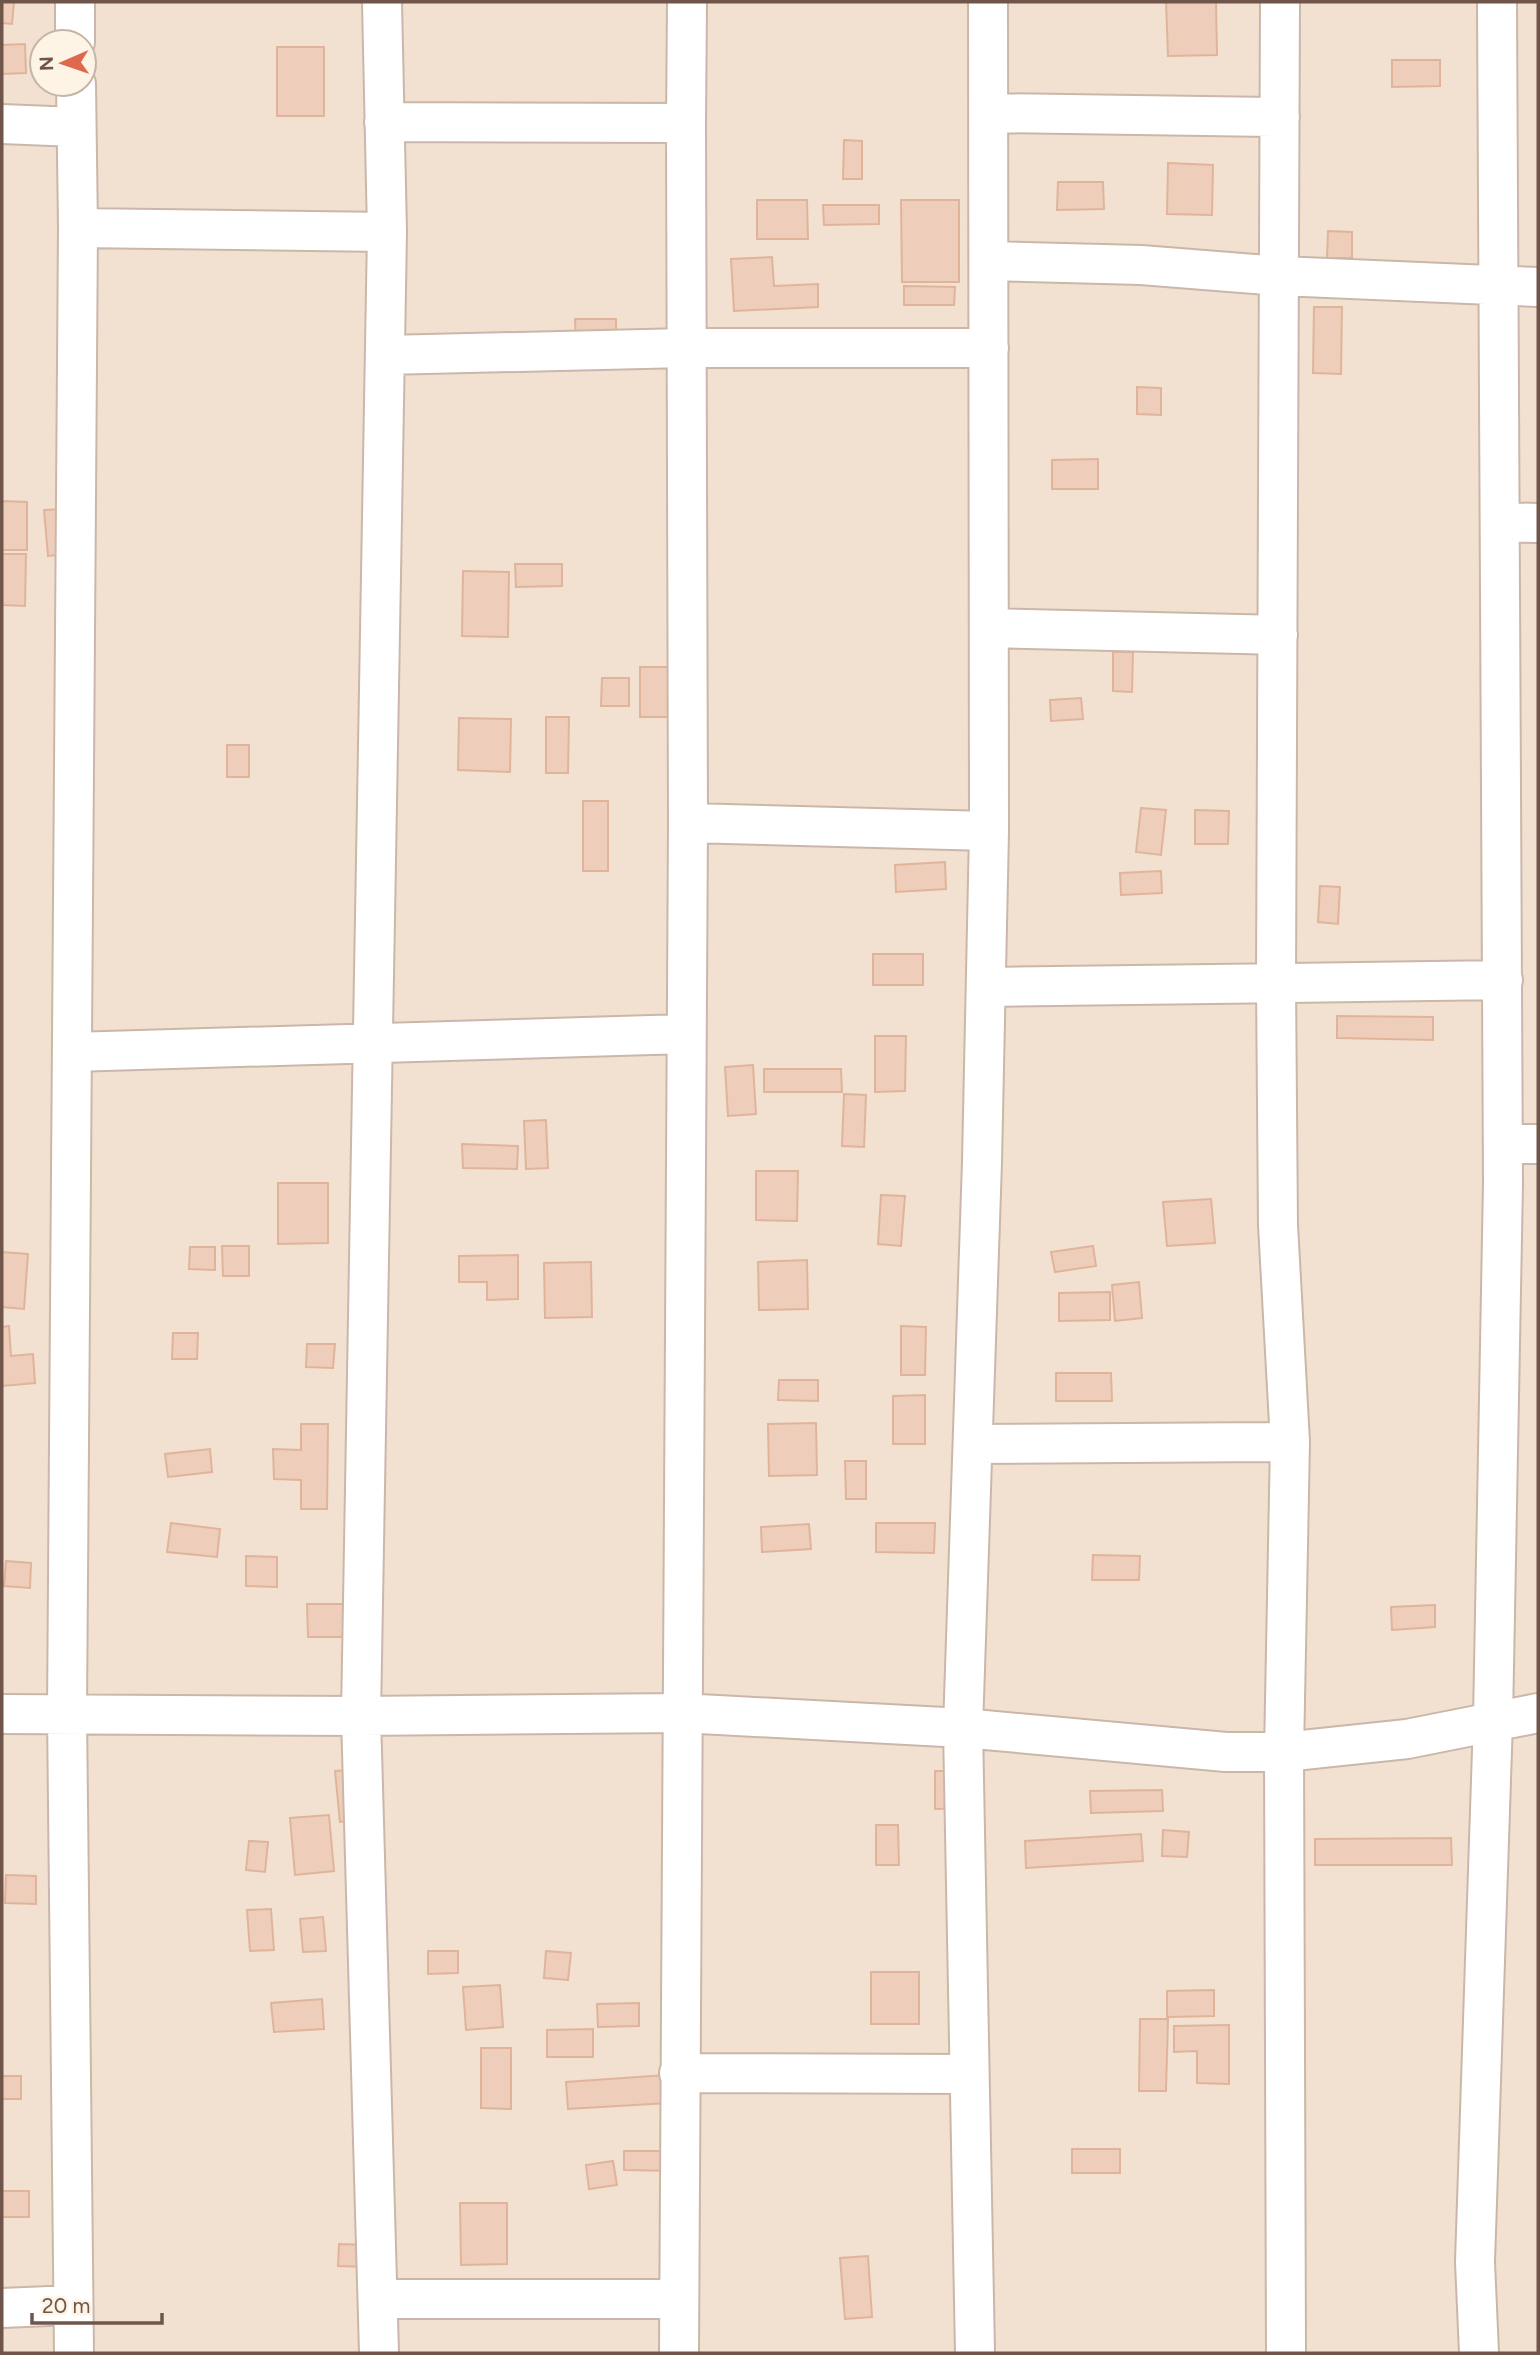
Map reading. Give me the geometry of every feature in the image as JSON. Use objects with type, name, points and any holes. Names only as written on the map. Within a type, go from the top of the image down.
[{"type":"street","points":[[75,2],[75,28]]},
{"type":"street","points":[[379,2353],[380,2299],[361,1716],[387,232],[382,2]]},
{"type":"street","points":[[678,2353],[688,823],[687,2]]},
{"type":"street","points":[[975,2353],[963,1728],[987,987],[988,2]]},
{"type":"street","points":[[1280,2],[1276,983],[1278,1225],[1290,1442],[1284,1752],[1286,2353]]},
{"type":"street","points":[[1479,2353],[1475,2262],[1493,1720],[1521,1144],[1503,980],[1497,2]]},
{"type":"street","points":[[74,2353],[67,1713],[78,228],[76,98]]},
{"type":"street","points":[[989,113],[1280,117]]},
{"type":"street","points":[[384,122],[686,123]]},
{"type":"street","points":[[2,124],[76,127]]},
{"type":"street","points":[[78,228],[387,232]]},
{"type":"street","points":[[989,261],[1141,265],[1280,276],[1538,287]]},
{"type":"street","points":[[385,355],[686,348],[989,348]]},
{"type":"street","points":[[1501,522],[1538,523]]},
{"type":"street","points":[[989,628],[1278,635]]},
{"type":"street","points":[[688,823],[989,831]]},
{"type":"street","points":[[987,987],[1503,980]]},
{"type":"street","points":[[72,1052],[686,1034]]},
{"type":"street","points":[[973,1444],[1290,1442]]},
{"type":"street","points":[[2,1713],[361,1716],[681,1713],[963,1728],[1226,1752],[1284,1752],[1407,1739],[1538,1713]]},
{"type":"street","points":[[679,2073],[968,2074]]},
{"type":"street","points":[[380,2299],[677,2299]]},
{"type":"street","points":[[2,2308],[73,2305]]},
{"type":"shaded area","points":[[2,2],[1538,2],[1538,2353],[2,2353]]},
{"type":"building","points":[[2,2],[14,2],[12,24],[2,23]]},
{"type":"building","points":[[1166,2],[1216,2],[1217,55],[1168,56]]},
{"type":"building","points":[[25,44],[26,73],[2,74],[2,45]]},
{"type":"building","points":[[277,47],[324,47],[324,116],[277,116]]},
{"type":"building","points":[[1392,60],[1440,60],[1440,86],[1392,87]]},
{"type":"building","points":[[844,140],[862,141],[862,179],[843,179]]},
{"type":"building","points":[[1168,163],[1213,165],[1212,215],[1167,214]]},
{"type":"building","points":[[1058,182],[1103,182],[1104,209],[1057,210]]},
{"type":"building","points":[[757,200],[807,200],[808,239],[757,239]]},
{"type":"building","points":[[901,200],[959,200],[959,282],[902,282]]},
{"type":"building","points":[[823,205],[879,205],[879,224],[824,225]]},
{"type":"building","points":[[1328,231],[1352,232],[1352,258],[1327,258]]},
{"type":"building","points":[[772,257],[774,286],[818,284],[818,307],[734,311],[731,259]]},
{"type":"building","points":[[904,286],[955,287],[954,305],[904,305]]},
{"type":"building","points":[[1314,307],[1342,307],[1341,374],[1313,373]]},
{"type":"building","points":[[575,319],[616,319],[616,346],[576,345]]},
{"type":"building","points":[[1137,387],[1161,388],[1161,415],[1137,414]]},
{"type":"building","points":[[1098,459],[1098,489],[1052,489],[1052,460]]},
{"type":"building","points":[[2,501],[27,502],[27,550],[2,550]]},
{"type":"building","points":[[65,509],[68,554],[48,556],[44,510]]},
{"type":"building","points":[[2,554],[26,554],[25,606],[2,605]]},
{"type":"building","points":[[515,564],[562,564],[562,586],[516,587]]},
{"type":"building","points":[[463,571],[509,572],[508,637],[462,636]]},
{"type":"building","points":[[1113,652],[1133,652],[1132,692],[1113,691]]},
{"type":"building","points":[[640,667],[685,667],[685,717],[640,717]]},
{"type":"building","points":[[602,678],[629,678],[629,706],[601,706]]},
{"type":"building","points":[[1081,698],[1083,719],[1051,721],[1050,700]]},
{"type":"building","points":[[546,717],[569,717],[568,773],[546,773]]},
{"type":"building","points":[[459,718],[511,719],[510,772],[458,770]]},
{"type":"building","points":[[227,745],[249,745],[249,777],[227,777]]},
{"type":"building","points":[[583,801],[608,801],[608,871],[583,871]]},
{"type":"building","points":[[1141,808],[1166,810],[1161,855],[1136,852]]},
{"type":"building","points":[[1195,810],[1229,811],[1228,844],[1195,844]]},
{"type":"building","points":[[945,862],[946,889],[896,892],[895,865]]},
{"type":"building","points":[[1161,871],[1162,893],[1121,895],[1120,873]]},
{"type":"building","points":[[1320,886],[1340,887],[1338,924],[1318,922]]},
{"type":"building","points":[[873,954],[923,954],[923,985],[873,985]]},
{"type":"building","points":[[1337,1016],[1433,1017],[1433,1040],[1337,1038]]},
{"type":"building","points":[[875,1036],[906,1036],[905,1091],[875,1092]]},
{"type":"building","points":[[753,1065],[756,1114],[728,1116],[725,1067]]},
{"type":"building","points":[[764,1069],[841,1069],[842,1092],[764,1092]]},
{"type":"building","points":[[844,1094],[866,1095],[864,1147],[842,1146]]},
{"type":"building","points":[[546,1120],[548,1168],[526,1169],[524,1121]]},
{"type":"building","points":[[462,1144],[518,1146],[517,1169],[463,1168]]},
{"type":"building","points":[[756,1171],[798,1171],[797,1221],[756,1220]]},
{"type":"building","points":[[278,1183],[328,1183],[328,1243],[278,1244]]},
{"type":"building","points":[[881,1195],[905,1196],[901,1246],[878,1244]]},
{"type":"building","points":[[1211,1199],[1215,1243],[1167,1246],[1163,1202]]},
{"type":"building","points":[[222,1246],[249,1246],[249,1276],[223,1276]]},
{"type":"building","points":[[1093,1246],[1096,1266],[1055,1272],[1051,1252]]},
{"type":"building","points":[[190,1247],[215,1247],[215,1270],[189,1269]]},
{"type":"building","points":[[2,1252],[28,1254],[24,1309],[2,1307]]},
{"type":"building","points":[[518,1255],[518,1299],[487,1300],[487,1282],[459,1282],[459,1256]]},
{"type":"building","points":[[807,1260],[808,1309],[759,1310],[758,1262]]},
{"type":"building","points":[[591,1262],[592,1317],[545,1318],[544,1263]]},
{"type":"building","points":[[1139,1282],[1142,1318],[1115,1321],[1112,1285]]},
{"type":"building","points":[[1110,1292],[1110,1320],[1059,1321],[1059,1293]]},
{"type":"building","points":[[9,1326],[11,1356],[33,1354],[35,1383],[2,1386],[2,1327]]},
{"type":"building","points":[[901,1326],[926,1327],[925,1375],[901,1375]]},
{"type":"building","points":[[173,1333],[198,1333],[197,1359],[172,1359]]},
{"type":"building","points":[[307,1344],[335,1344],[333,1368],[306,1367]]},
{"type":"building","points":[[1056,1373],[1111,1373],[1112,1401],[1056,1401]]},
{"type":"building","points":[[779,1380],[818,1380],[818,1401],[778,1400]]},
{"type":"building","points":[[925,1395],[925,1444],[893,1444],[893,1396]]},
{"type":"building","points":[[816,1423],[817,1475],[769,1476],[768,1424]]},
{"type":"building","points":[[301,1424],[328,1424],[327,1509],[301,1509],[301,1480],[274,1479],[273,1449],[301,1450]]},
{"type":"building","points":[[210,1449],[212,1472],[168,1477],[165,1454]]},
{"type":"building","points":[[845,1461],[866,1461],[866,1499],[846,1499]]},
{"type":"building","points":[[171,1523],[220,1529],[217,1557],[167,1552]]},
{"type":"building","points":[[876,1523],[935,1523],[934,1553],[876,1552]]},
{"type":"building","points":[[809,1524],[811,1549],[762,1552],[761,1527]]},
{"type":"building","points":[[1093,1555],[1140,1556],[1139,1580],[1092,1580]]},
{"type":"building","points":[[246,1556],[277,1557],[277,1587],[246,1586]]},
{"type":"building","points":[[6,1561],[31,1563],[30,1588],[4,1586]]},
{"type":"building","points":[[307,1604],[361,1604],[361,1637],[308,1637]]},
{"type":"building","points":[[1435,1605],[1435,1627],[1392,1630],[1391,1607]]},
{"type":"building","points":[[363,1769],[368,1819],[340,1822],[335,1771]]},
{"type":"building","points":[[935,1771],[971,1771],[971,1808],[935,1809]]},
{"type":"building","points":[[1162,1790],[1163,1811],[1091,1813],[1090,1791]]},
{"type":"building","points":[[329,1815],[334,1871],[295,1875],[290,1818]]},
{"type":"building","points":[[876,1825],[898,1825],[899,1865],[876,1865]]},
{"type":"building","points":[[1163,1830],[1189,1832],[1187,1857],[1162,1856]]},
{"type":"building","points":[[1141,1834],[1143,1861],[1026,1868],[1025,1841]]},
{"type":"building","points":[[1451,1838],[1452,1865],[1315,1865],[1315,1839]]},
{"type":"building","points":[[249,1841],[268,1842],[265,1872],[246,1870]]},
{"type":"building","points":[[6,1875],[36,1876],[36,1904],[5,1903]]},
{"type":"building","points":[[271,1909],[274,1950],[250,1951],[247,1910]]},
{"type":"building","points":[[323,1917],[326,1951],[303,1952],[300,1919]]},
{"type":"building","points":[[428,1951],[458,1951],[458,1973],[428,1974]]},
{"type":"building","points":[[546,1951],[571,1953],[568,1980],[544,1978]]},
{"type":"building","points":[[871,1972],[919,1972],[919,2024],[871,2024]]},
{"type":"building","points":[[500,1985],[503,2027],[466,2030],[463,1987]]},
{"type":"building","points":[[1214,1990],[1214,2016],[1167,2017],[1167,1991]]},
{"type":"building","points":[[322,1999],[324,2029],[274,2032],[271,2003]]},
{"type":"building","points":[[639,2003],[639,2026],[598,2027],[597,2004]]},
{"type":"building","points":[[1140,2019],[1168,2019],[1166,2091],[1139,2091]]},
{"type":"building","points":[[1229,2025],[1229,2084],[1197,2083],[1197,2051],[1174,2052],[1174,2026]]},
{"type":"building","points":[[593,2029],[593,2057],[547,2057],[547,2030]]},
{"type":"building","points":[[481,2048],[511,2048],[511,2109],[481,2108]]},
{"type":"building","points":[[666,2075],[668,2103],[568,2109],[566,2082]]},
{"type":"building","points":[[2,2076],[21,2076],[21,2099],[2,2099]]},
{"type":"building","points":[[1072,2149],[1120,2149],[1120,2173],[1072,2173]]},
{"type":"building","points":[[624,2151],[677,2151],[676,2171],[624,2170]]},
{"type":"building","points":[[613,2161],[617,2185],[589,2189],[586,2165]]},
{"type":"building","points":[[2,2191],[29,2191],[29,2217],[2,2217]]},
{"type":"building","points":[[460,2203],[507,2203],[507,2264],[461,2265]]},
{"type":"building","points":[[339,2244],[366,2245],[366,2267],[338,2266]]},
{"type":"building","points":[[868,2256],[872,2317],[845,2319],[840,2258]]}]
